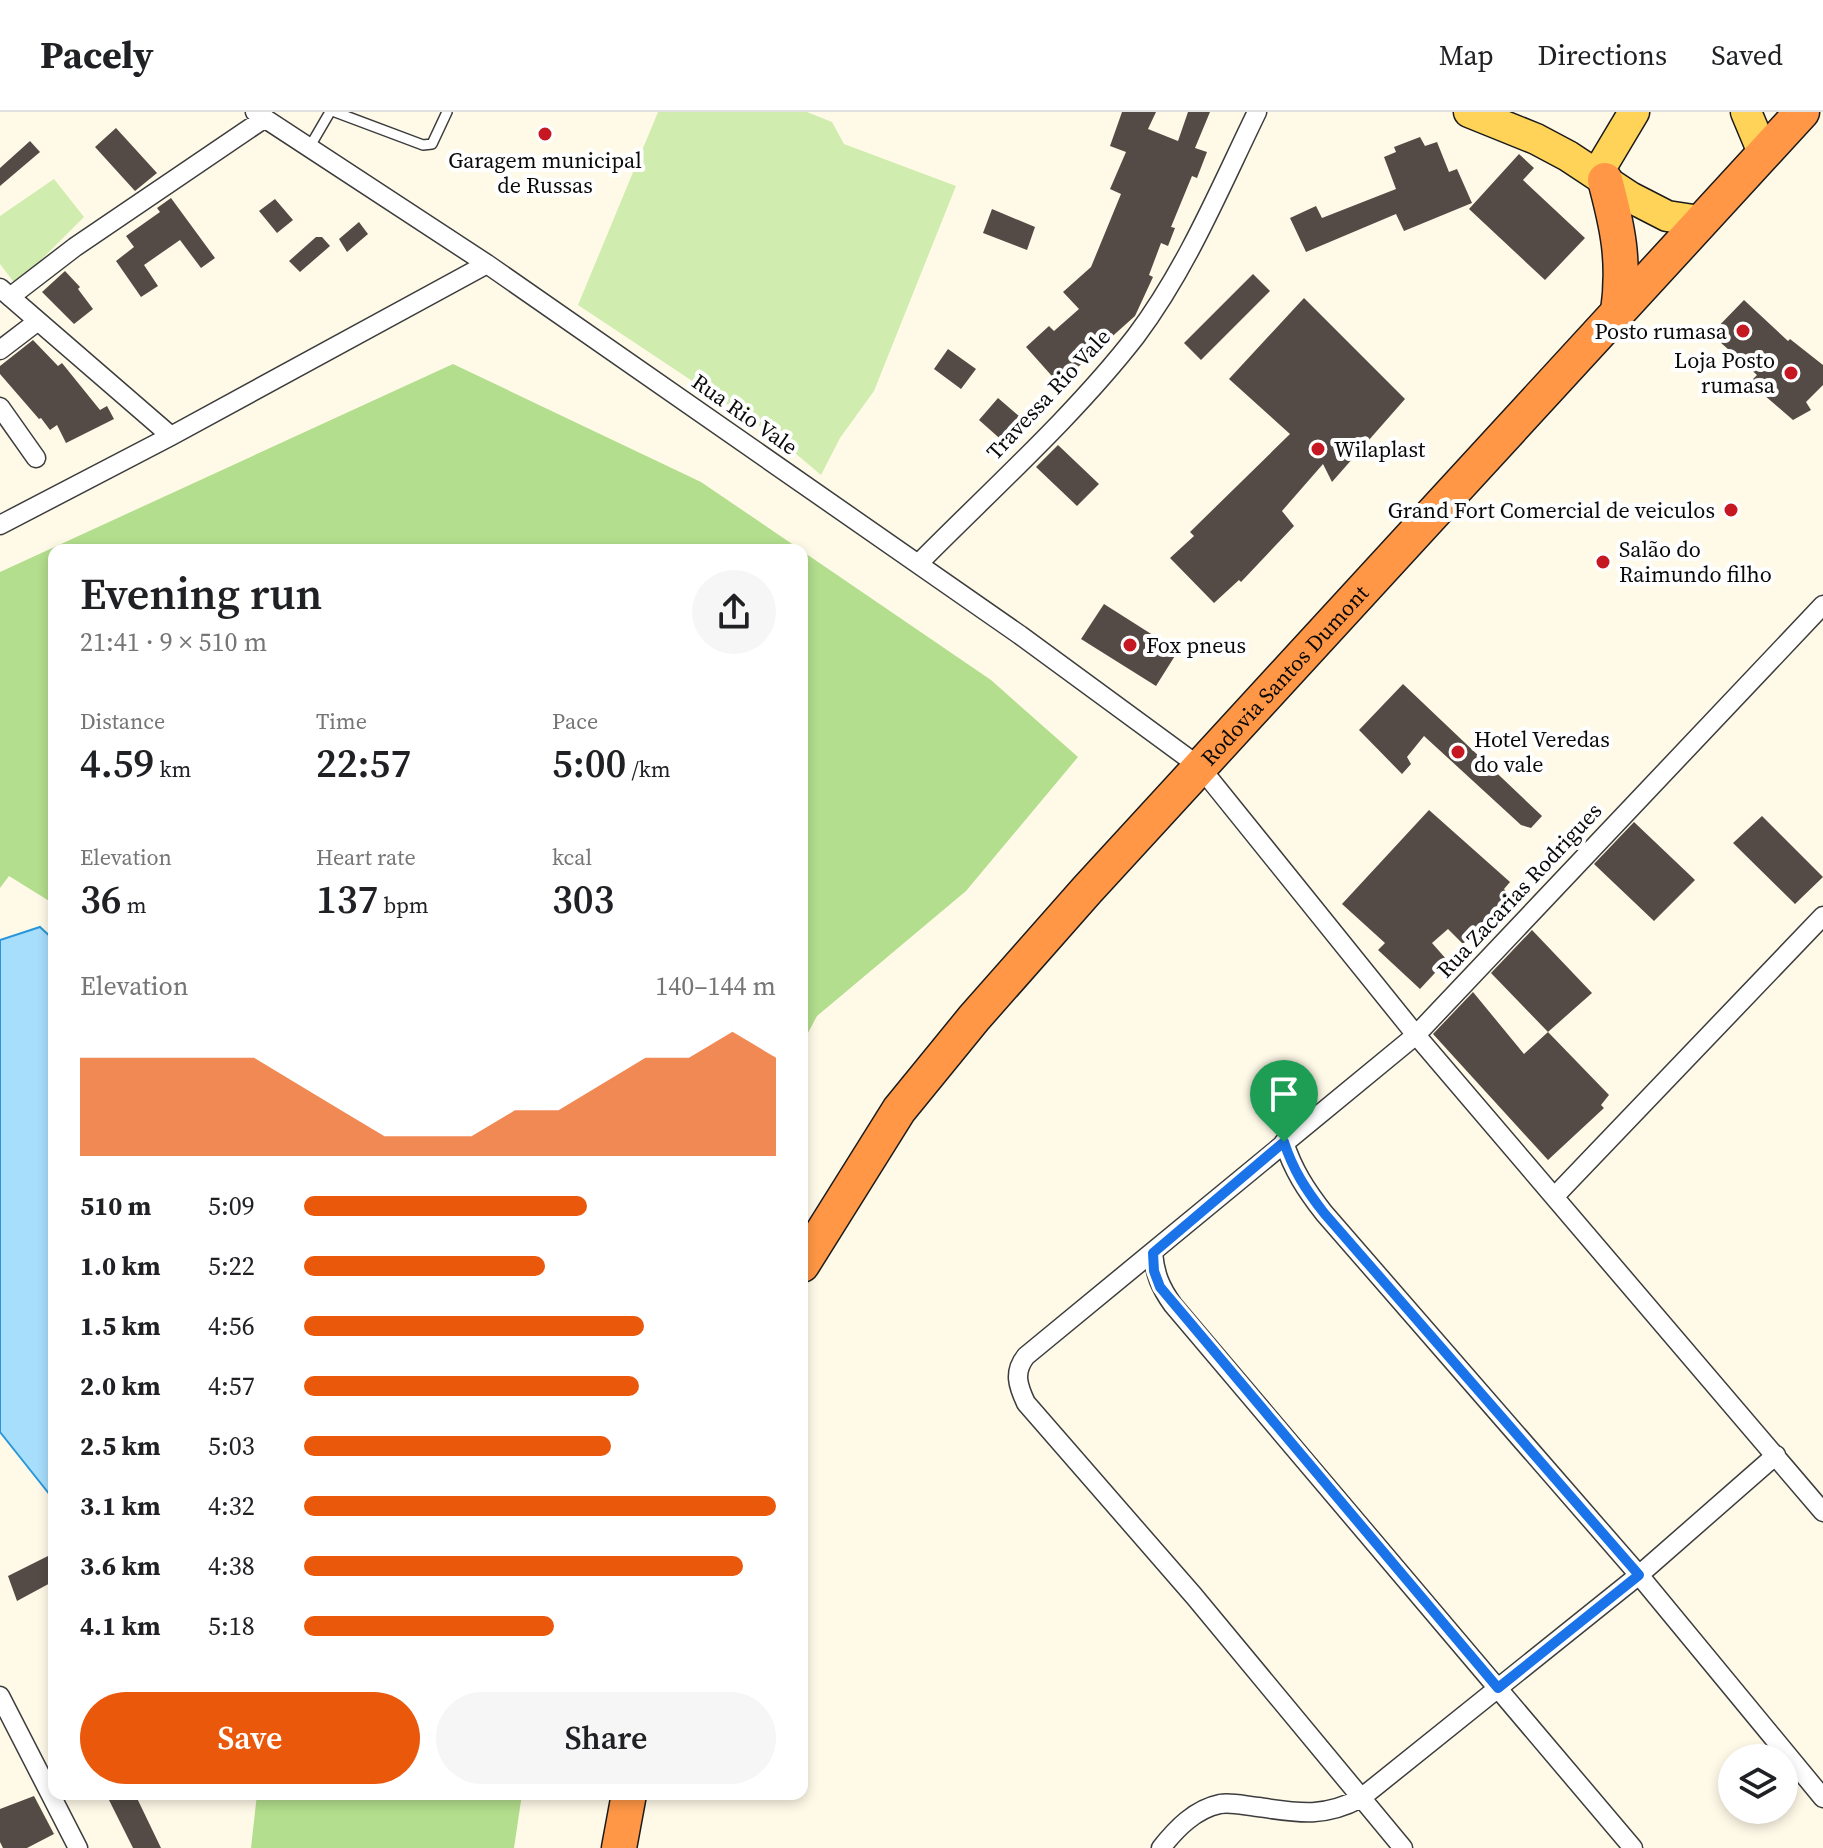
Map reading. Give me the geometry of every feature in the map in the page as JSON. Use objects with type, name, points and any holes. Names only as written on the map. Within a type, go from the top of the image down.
[{"type":"highway","name":"Rodovia Santos Dumont","points":[[808,1255],[899,1110],[974,1018],[1200,767],[1802,112]]},
{"type":"highway","points":[[1601,177],[1620,241],[1622,283],[1618,312]]},
{"type":"highway","points":[[619,1848],[628,1800]]},
{"type":"main road","points":[[1469,112],[1536,139],[1667,216],[1700,221]]},
{"type":"main road","points":[[1601,177],[1634,112]]},
{"type":"main road","points":[[1746,112],[1764,155]]},
{"type":"street","name":"Travessa Rio Vale","points":[[918,564],[1097,383],[1136,335],[1172,283],[1257,112]]},
{"type":"street","name":"Rua Rio Vale","points":[[260,115],[487,264],[918,564],[1200,767],[1416,1035],[1823,1512]]},
{"type":"street","points":[[171,436],[5,292],[75,247],[260,115]]},
{"type":"street","points":[[0,525],[487,264]]},
{"type":"street","points":[[0,350],[38,321]]},
{"type":"street","points":[[0,407],[36,458]]},
{"type":"street","name":"Rua Zacarias Rodrigues","points":[[1361,1798],[1194,1596],[1026,1403],[1019,1389],[1018,1366],[1026,1356],[1416,1035],[1823,605]]},
{"type":"street","points":[[1555,1196],[1823,916]]},
{"type":"street","points":[[1284,1142],[1303,1187],[1324,1213],[1639,1575],[1823,1798]]},
{"type":"street","points":[[1153,1253],[1154,1271],[1160,1287],[1173,1305],[1633,1848]]},
{"type":"street","points":[[1161,1848],[1191,1817],[1220,1804],[1304,1814],[1342,1809],[1361,1798],[1639,1575],[1776,1455]]},
{"type":"street","points":[[0,1696],[6,1719],[48,1794]]},
{"type":"street","points":[[1361,1798],[1403,1848]]},
{"type":"street","points":[[51,1800],[78,1848]]},
{"type":"lane","points":[[309,148],[333,112],[423,145],[432,144],[447,112]]},
{"type":"green space","points":[[658,112],[807,112],[832,122],[844,144],[956,186],[874,391],[840,438],[821,475],[775,436],[578,305]]},
{"type":"green space","points":[[54,179],[84,217],[16,285],[0,264],[0,216]]},
{"type":"green space","points":[[453,364],[701,482],[792,544],[61,544]]},
{"type":"green space","points":[[48,550],[48,900],[9,876],[0,888],[0,572]]},
{"type":"green space","points":[[808,555],[991,680],[1078,757],[966,891],[817,1016],[808,1033]]},
{"type":"green space","points":[[256,1800],[521,1800],[514,1848],[251,1848]]},
{"type":"water","points":[[40,927],[48,934],[48,1492],[0,1432],[0,940]]},
{"type":"building","points":[[1122,112],[1156,112],[1148,129],[1178,141],[1188,112],[1210,112],[1195,148],[1207,152],[1197,178],[1192,176],[1171,227],[1175,228],[1168,246],[1161,243],[1149,275],[1153,277],[1135,316],[1059,384],[1026,347],[1049,326],[1054,331],[1079,309],[1063,292],[1091,267],[1121,194],[1110,189],[1126,152],[1110,146]]},
{"type":"building","points":[[116,128],[157,173],[135,191],[95,147]]},
{"type":"building","points":[[1420,137],[1425,146],[1437,142],[1449,172],[1457,169],[1472,203],[1404,231],[1396,214],[1306,252],[1290,218],[1316,206],[1322,218],[1396,189],[1384,157],[1396,152],[1394,147]]},
{"type":"building","points":[[30,141],[40,152],[0,186],[0,168]]},
{"type":"building","points":[[1519,154],[1534,168],[1523,180],[1585,238],[1545,280],[1469,209]]},
{"type":"building","points":[[171,198],[215,258],[201,268],[180,240],[144,265],[158,286],[141,297],[116,261],[134,247],[126,236],[160,212],[157,208]]},
{"type":"building","points":[[275,199],[293,220],[277,233],[259,211]]},
{"type":"building","points":[[992,209],[1035,227],[1027,250],[983,233]]},
{"type":"building","points":[[359,222],[368,234],[347,252],[339,239]]},
{"type":"building","points":[[316,237],[322,237],[330,246],[300,272],[289,261]]},
{"type":"building","points":[[65,271],[80,287],[78,289],[93,309],[74,324],[42,292]]},
{"type":"building","points":[[1253,274],[1270,291],[1201,360],[1184,343]]},
{"type":"building","name":"Wilaplast","points":[[1304,298],[1405,399],[1332,482],[1323,464],[1282,511],[1294,526],[1241,582],[1239,580],[1214,603],[1170,558],[1194,536],[1190,532],[1290,434],[1229,379]]},
{"type":"building","points":[[1744,300],[1788,341],[1790,339],[1823,365],[1823,385],[1806,402],[1811,410],[1793,420],[1764,395],[1767,393],[1750,382],[1757,375],[1711,334]]},
{"type":"building","points":[[33,340],[58,366],[62,363],[100,410],[107,406],[114,419],[66,443],[57,425],[50,430],[0,374],[0,366]]},
{"type":"building","points":[[948,349],[976,369],[961,389],[934,369]]},
{"type":"building","points":[[998,398],[1026,422],[1006,444],[979,420]]},
{"type":"building","points":[[1058,445],[1099,484],[1077,506],[1036,467]]},
{"type":"building","name":"Fox pneus","points":[[1104,604],[1178,651],[1156,686],[1081,639]]},
{"type":"building","name":"Hotel Veredas do vale","points":[[1403,684],[1542,816],[1531,828],[1521,825],[1424,736],[1407,757],[1411,764],[1402,774],[1359,730]]},
{"type":"building","points":[[1429,810],[1510,882],[1504,889],[1509,895],[1463,944],[1448,929],[1432,943],[1447,960],[1420,989],[1378,950],[1385,943],[1342,904]]},
{"type":"building","points":[[1762,816],[1823,877],[1795,904],[1733,843]]},
{"type":"building","points":[[1634,822],[1695,880],[1654,921],[1594,864]]},
{"type":"building","points":[[1532,930],[1592,993],[1548,1032],[1491,973]]},
{"type":"building","points":[[1473,992],[1524,1054],[1548,1032],[1609,1095],[1601,1105],[1604,1108],[1548,1160],[1433,1034]]},
{"type":"building","points":[[48,1556],[48,1584],[17,1601],[8,1576]]},
{"type":"building","points":[[34,1796],[54,1834],[27,1848],[3,1848],[0,1842],[0,1809]]},
{"type":"building","points":[[109,1800],[138,1800],[161,1848],[133,1848]]},
{"type":"place","name":"Garagem municipal de Russas","points":[[545,134]]},
{"type":"place","name":"Posto rumasa","points":[[1743,331]]},
{"type":"place","name":"Loja Posto rumasa","points":[[1791,373]]},
{"type":"place","name":"Wilaplast","points":[[1318,449]]},
{"type":"place","name":"Grand Fort Comercial de veiculos","points":[[1731,510]]},
{"type":"place","name":"Salão do Raimundo filho","points":[[1603,562]]},
{"type":"place","name":"Fox pneus","points":[[1130,645]]},
{"type":"place","name":"Hotel Veredas do vale","points":[[1458,752]]},
{"type":"route","points":[[1284,1142],[1303,1187],[1324,1213],[1639,1575],[1498,1688],[1160,1287],[1154,1271],[1153,1253],[1284,1142]]}]
